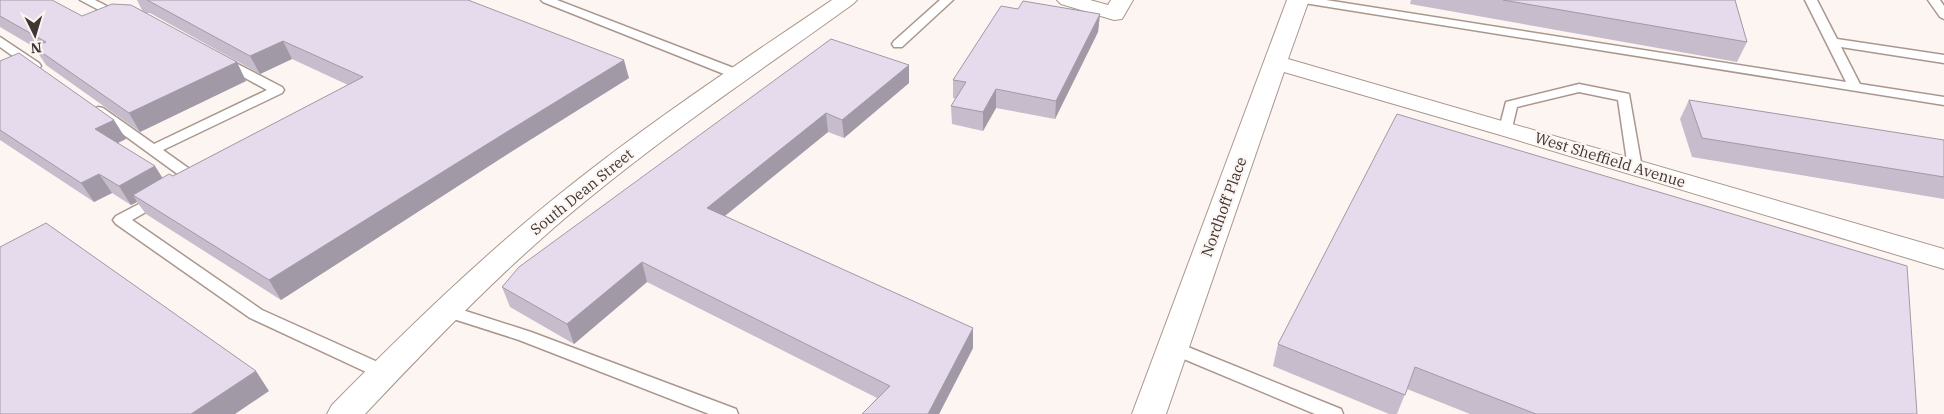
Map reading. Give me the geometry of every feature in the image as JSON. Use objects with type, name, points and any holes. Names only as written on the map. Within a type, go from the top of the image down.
[{"type":"street","name":"South Dean Street","points":[[344,414],[492,267],[576,195],[648,139],[846,0]]},
{"type":"street","points":[[1068,0],[1118,7]]},
{"type":"street","name":"Nordhoff Place","points":[[1149,414],[1298,0]]},
{"type":"street","name":"West Sheffield Avenue","points":[[1276,63],[1944,259]]},
{"type":"lane","points":[[86,0],[120,16],[128,17]]},
{"type":"lane","points":[[548,0],[739,75]]},
{"type":"lane","points":[[898,44],[947,0]]},
{"type":"lane","points":[[1304,0],[1944,101]]},
{"type":"lane","points":[[1812,0],[1855,87]]},
{"type":"lane","points":[[1934,0],[1944,15]]},
{"type":"lane","points":[[0,41],[48,75]]},
{"type":"lane","points":[[1833,42],[1944,59]]},
{"type":"lane","points":[[153,150],[277,90],[211,54]]},
{"type":"lane","points":[[1506,129],[1511,105],[1579,88],[1624,97],[1635,168]]},
{"type":"lane","points":[[88,104],[193,178],[121,220],[256,314],[385,373]]},
{"type":"lane","points":[[447,311],[525,336],[728,414]]},
{"type":"lane","points":[[1174,347],[1334,414]]},
{"type":"building","points":[[0,0],[52,0],[82,16],[112,4],[131,5],[237,62],[129,113],[34,47],[46,42],[0,16]]},
{"type":"building","points":[[147,0],[468,0],[624,60],[269,280],[133,195],[169,174],[173,176],[363,77],[283,41],[250,56]]},
{"type":"building","points":[[1503,0],[1735,0],[1747,42]]},
{"type":"building","points":[[1023,1],[1100,14],[1056,101],[996,89],[983,112],[951,106],[966,82],[953,80],[1001,6],[1018,9]]},
{"type":"building","points":[[831,39],[909,65],[842,120],[826,113],[707,208],[973,328],[928,414],[862,414],[890,386],[642,262],[567,324],[502,287],[519,267]]},
{"type":"building","points":[[19,53],[114,120],[95,129],[155,166],[119,186],[99,174],[81,183],[0,130],[0,61]]},
{"type":"building","points":[[1689,100],[1944,140],[1944,177],[1702,138]]},
{"type":"building","points":[[1397,114],[1907,266],[1917,414],[1536,414],[1415,367],[1405,395],[1278,344]]},
{"type":"building","points":[[46,223],[256,371],[191,414],[0,414],[0,247]]}]
